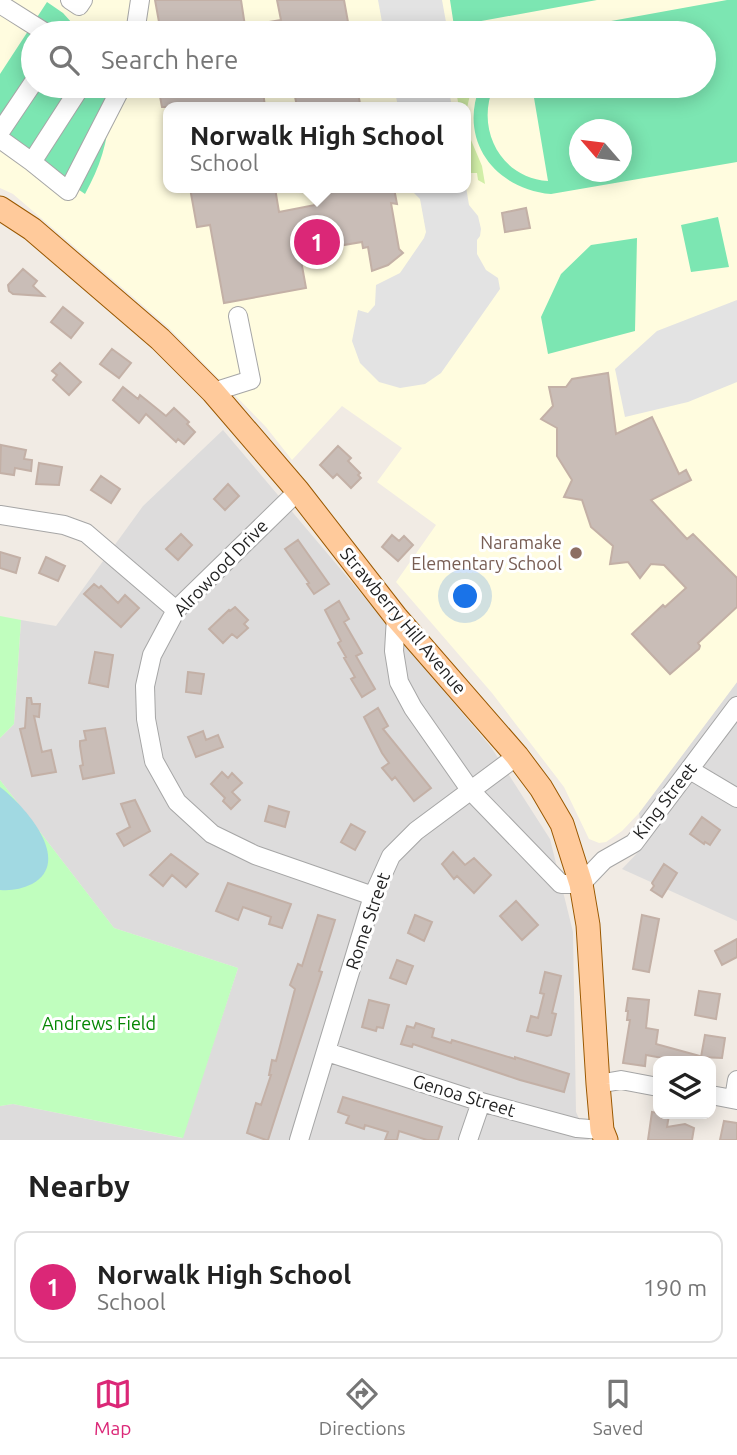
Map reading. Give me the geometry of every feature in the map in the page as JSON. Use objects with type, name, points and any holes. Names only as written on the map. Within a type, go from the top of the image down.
[{"type":"main road","name":"Strawberry Hill Avenue","points":[[0,208],[32,229],[160,339],[213,392],[298,491],[396,617],[517,756],[541,788],[562,824],[581,884],[588,925],[598,1084],[604,1135]]},
{"type":"street","points":[[70,0],[79,6],[83,0]]},
{"type":"street","points":[[136,21],[139,0]]},
{"type":"street","points":[[0,4],[27,21]]},
{"type":"street","points":[[0,132],[23,98]]},
{"type":"street","points":[[32,162],[72,98]]},
{"type":"street","points":[[0,139],[68,191],[116,98]]},
{"type":"street","points":[[213,392],[251,380],[238,316]]},
{"type":"street","name":"Alrowood Drive","points":[[298,491],[176,610],[152,655],[145,686],[146,719],[154,761],[177,802],[212,834],[255,855],[373,896]]},
{"type":"street","points":[[0,515],[64,525],[86,533],[176,610]]},
{"type":"street","points":[[396,617],[394,651],[399,682],[413,708],[471,791],[561,884],[581,884]]},
{"type":"street","name":"King Street","points":[[581,884],[604,860],[634,843],[737,706]]},
{"type":"street","name":"Rome Street","points":[[299,1140],[373,896],[391,856],[416,831],[517,756]]},
{"type":"street","points":[[690,770],[737,798]]},
{"type":"street","name":"Genoa Street","points":[[327,1052],[481,1102],[604,1135]]},
{"type":"street","points":[[598,1084],[621,1080],[653,1086]]},
{"type":"street","points":[[716,1096],[735,1099],[737,1080]]},
{"type":"street","points":[[468,1140],[481,1102]]},
{"type":"shaded area","points":[[0,0],[737,0],[737,682],[639,813],[622,831],[606,842],[599,843],[589,839],[564,787],[492,693],[396,582],[436,525],[377,482],[402,448],[342,406],[292,460],[266,427],[168,327],[13,194],[0,188]]},
{"type":"shaded area","points":[[378,0],[442,0],[446,21],[382,21]]},
{"type":"shaded area","points":[[396,98],[450,98],[451,102],[397,102]]},
{"type":"shaded area","points":[[414,193],[467,193],[469,205],[478,216],[481,229],[477,240],[477,254],[486,270],[498,278],[500,289],[441,373],[425,384],[400,388],[379,382],[360,363],[352,341],[358,310],[368,313],[375,305],[376,285],[400,273],[424,238],[426,232],[420,199]]},
{"type":"shaded area","points":[[737,300],[737,382],[688,402],[625,417],[615,369],[657,331]]},
{"type":"shaded area","points":[[223,430],[491,747],[550,839],[573,932],[576,1112],[589,1140],[0,1140],[0,1106],[13,1104],[182,1138],[238,968],[114,928],[0,780],[0,738],[14,724],[21,620],[56,626],[143,506]]},
{"type":"shaded area","points":[[737,682],[737,921],[622,869],[644,846],[639,813]]},
{"type":"green space","points":[[450,0],[597,0],[482,21],[453,21]]},
{"type":"green space","points":[[737,0],[737,162],[632,180],[632,119],[569,119],[569,182],[621,182],[551,194],[531,190],[513,183],[486,159],[478,143],[474,125],[476,98],[490,98],[488,118],[490,134],[496,148],[505,161],[531,178],[548,181],[534,98],[716,98],[716,21],[611,21]]},
{"type":"green space","points":[[47,2],[70,21],[35,21]]},
{"type":"green space","points":[[21,42],[21,98],[108,98],[106,142],[85,194],[0,136],[0,74]]},
{"type":"green space","points":[[457,98],[469,98],[468,102],[458,102]]},
{"type":"green space","points":[[471,140],[482,166],[485,184],[478,180],[477,173],[471,173]]},
{"type":"green space","points":[[718,217],[729,267],[691,272],[681,225]]},
{"type":"green space","points":[[637,238],[635,331],[548,354],[541,317],[561,274],[591,245]]},
{"type":"green space","points":[[0,616],[21,620],[14,724],[0,738]]},
{"type":"green space","name":"Andrews Field","points":[[0,780],[114,928],[238,968],[183,1138],[13,1104],[0,1106]]},
{"type":"water","points":[[0,787],[32,820],[47,848],[48,862],[44,874],[32,884],[12,890],[0,890]]},
{"type":"building","points":[[155,0],[241,0],[244,21],[159,21]]},
{"type":"building","points":[[277,0],[344,0],[348,21],[275,21],[281,20]]},
{"type":"building","points":[[160,98],[264,98],[264,102],[163,102],[162,107]]},
{"type":"building","points":[[295,98],[359,98],[360,102],[296,102]]},
{"type":"building","points":[[191,193],[276,193],[279,212],[315,205],[313,193],[395,193],[397,204],[391,203],[399,249],[403,253],[388,265],[372,271],[368,247],[363,248],[362,242],[332,247],[328,221],[295,227],[306,288],[224,303],[210,225],[197,227]]},
{"type":"building","points":[[526,208],[530,228],[505,232],[502,213]]},
{"type":"building","points":[[23,269],[37,281],[33,286],[44,296],[13,294],[9,291],[8,285]]},
{"type":"building","points":[[63,307],[83,323],[71,338],[51,322]]},
{"type":"building","points":[[112,349],[131,363],[119,378],[100,364]]},
{"type":"building","points":[[60,363],[81,382],[69,395],[53,380],[57,375],[52,371]]},
{"type":"building","name":"Naramake Elementary School","points":[[608,373],[616,434],[652,417],[679,474],[686,470],[691,480],[651,500],[687,539],[693,534],[737,578],[737,607],[698,643],[699,649],[670,674],[632,634],[686,588],[664,565],[651,564],[640,578],[628,562],[610,564],[613,546],[591,527],[582,500],[564,497],[572,480],[557,456],[557,428],[541,419],[553,406],[549,387],[566,387],[572,379]]},
{"type":"building","points":[[123,387],[138,399],[140,395],[166,416],[174,408],[195,432],[184,444],[178,439],[176,442],[146,414],[139,423],[113,400]]},
{"type":"building","points":[[1,445],[26,450],[24,459],[32,460],[31,471],[15,468],[14,475],[0,473]]},
{"type":"building","points":[[338,446],[351,458],[348,461],[360,473],[358,475],[361,478],[351,488],[337,474],[333,478],[320,465]]},
{"type":"building","points":[[39,463],[62,467],[59,485],[36,484]]},
{"type":"building","points":[[101,476],[120,489],[111,503],[91,490]]},
{"type":"building","points":[[228,484],[239,496],[225,510],[214,499]]},
{"type":"building","points":[[181,534],[192,545],[178,560],[166,549]]},
{"type":"building","points":[[392,535],[399,541],[404,536],[413,545],[398,561],[382,547]]},
{"type":"building","points":[[298,540],[329,584],[314,594],[285,549]]},
{"type":"building","points":[[0,552],[20,558],[16,573],[0,568]]},
{"type":"building","points":[[46,557],[65,566],[58,581],[39,573]]},
{"type":"building","points":[[94,584],[99,588],[101,586],[118,603],[125,595],[139,608],[121,627],[84,594]]},
{"type":"building","points":[[339,601],[349,619],[344,622],[362,653],[356,656],[375,689],[362,697],[351,679],[355,677],[344,658],[346,657],[338,643],[341,641],[325,610]]},
{"type":"building","points":[[235,607],[248,620],[244,624],[248,628],[237,638],[232,634],[223,643],[209,629]]},
{"type":"building","points":[[95,652],[113,655],[108,687],[89,683]]},
{"type":"building","points":[[188,672],[204,674],[201,694],[186,692]]},
{"type":"building","points":[[27,698],[31,698],[32,704],[40,704],[39,717],[34,716],[42,752],[51,750],[56,772],[32,776],[20,729],[25,728]]},
{"type":"building","points":[[378,708],[388,726],[383,729],[431,788],[414,801],[395,777],[392,780],[382,768],[389,763],[364,717]]},
{"type":"building","points":[[105,728],[114,773],[83,779],[80,741],[86,740],[84,731]]},
{"type":"building","points":[[203,731],[206,740],[218,735],[223,747],[196,757],[188,737]]},
{"type":"building","points":[[222,772],[228,778],[232,773],[242,783],[232,792],[240,800],[231,809],[223,801],[225,798],[211,784]]},
{"type":"building","points":[[135,800],[150,831],[124,846],[117,834],[130,827],[121,804]]},
{"type":"building","points":[[269,806],[289,812],[285,827],[265,821]]},
{"type":"building","points":[[702,817],[720,830],[710,845],[690,834]]},
{"type":"building","points":[[351,824],[365,832],[355,850],[341,842]]},
{"type":"building","points":[[453,852],[465,865],[474,858],[491,875],[474,893],[457,876],[454,879],[442,864]]},
{"type":"building","points":[[171,854],[198,874],[186,887],[172,875],[163,886],[150,875]]},
{"type":"building","points":[[664,864],[677,873],[662,897],[651,890],[654,886],[652,883]]},
{"type":"building","points":[[228,883],[291,904],[282,928],[269,924],[271,917],[243,907],[238,920],[216,911]]},
{"type":"building","points":[[516,901],[538,925],[522,940],[500,916]]},
{"type":"building","points":[[318,915],[335,920],[319,971],[322,972],[266,1140],[247,1133],[256,1103],[261,1105],[271,1075],[272,1060],[276,1061],[295,989],[290,985],[298,964],[302,966]]},
{"type":"building","points":[[415,915],[432,922],[424,941],[408,933]]},
{"type":"building","points":[[642,915],[659,919],[649,972],[633,969]]},
{"type":"building","points":[[737,939],[737,957],[722,965],[715,951]]},
{"type":"building","points":[[397,960],[413,966],[406,984],[390,978]]},
{"type":"building","points":[[545,972],[561,976],[552,1013],[556,1014],[551,1035],[547,1036],[527,1031],[531,1016],[538,1018],[544,994],[540,993]]},
{"type":"building","points":[[699,991],[720,994],[716,1019],[695,1015]]},
{"type":"building","points":[[628,998],[649,1000],[646,1028],[658,1030],[656,1044],[700,1056],[646,1055],[645,1066],[623,1063],[630,1020],[627,1020]]},
{"type":"building","points":[[369,1000],[389,1005],[383,1028],[377,1027],[376,1031],[362,1027]]},
{"type":"building","points":[[416,1023],[434,1029],[432,1037],[515,1057],[569,1074],[564,1092],[413,1044],[412,1047],[401,1044],[407,1026],[414,1028]]},
{"type":"building","points":[[705,1035],[725,1038],[722,1058],[701,1056]]},
{"type":"building","points":[[343,1097],[442,1127],[438,1140],[427,1140],[399,1131],[397,1140],[385,1140],[388,1132],[346,1123],[349,1116],[338,1112]]},
{"type":"building","points":[[652,1112],[653,1119],[668,1119],[667,1127],[685,1124],[694,1128],[692,1140],[648,1140]]},
{"type":"building","points":[[724,1121],[737,1123],[737,1140],[720,1140]]},
{"type":"place","name":"Norwalk High School","points":[[317,242]]},
{"type":"place","name":"Naramake Elementary School","points":[[576,553]]}]
